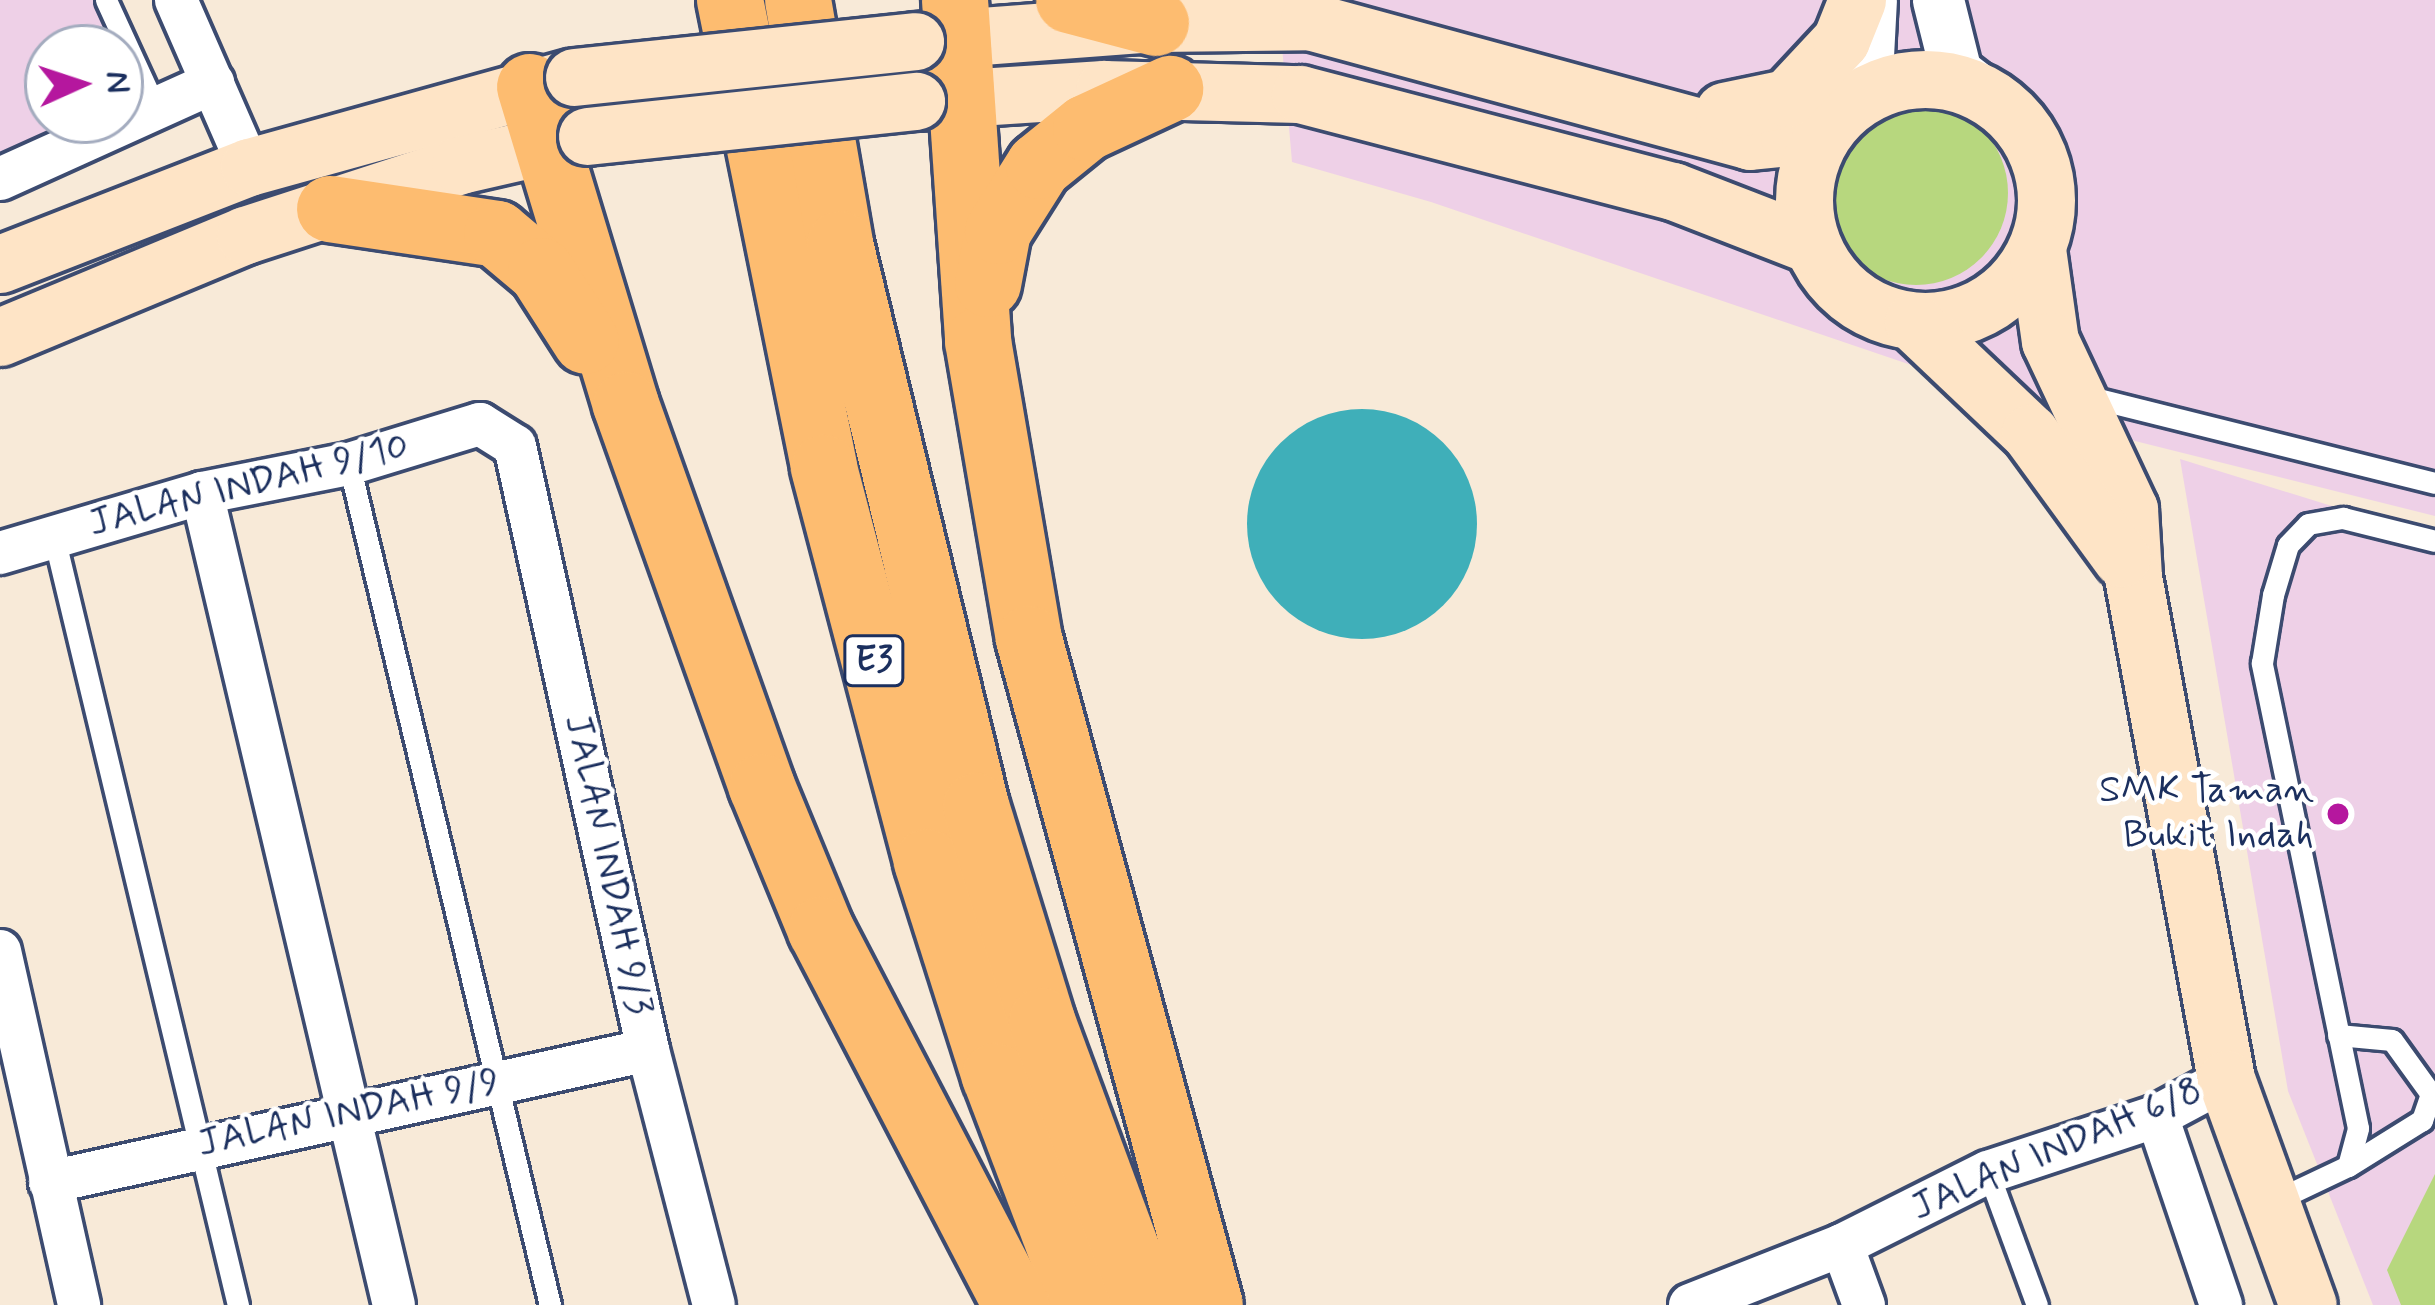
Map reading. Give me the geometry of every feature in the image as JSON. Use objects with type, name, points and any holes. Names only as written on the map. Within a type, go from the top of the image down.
[{"type":"highway","name":"E3","points":[[730,0],[824,468],[927,862],[995,1076],[1082,1305]]},
{"type":"highway","name":"E3","points":[[798,0],[840,244],[976,806],[1042,1021],[1148,1305]]},
{"type":"highway","points":[[1070,0],[1156,23]]},
{"type":"highway","points":[[942,55],[978,341],[1029,639],[1210,1305]]},
{"type":"highway","points":[[978,341],[998,231],[1039,166],[1085,128],[1170,89]]},
{"type":"highway","points":[[559,110],[626,405],[821,930],[1016,1305]]},
{"type":"highway","points":[[330,209],[497,234],[541,271],[626,405]]},
{"type":"main road","points":[[1636,116],[1741,110],[1787,98],[1841,40],[1857,0]]},
{"type":"main road","points":[[0,264],[249,167],[559,110],[1156,23],[1310,22],[1438,51],[1636,116],[1750,141],[1789,137],[1904,80],[1945,80],[1983,93],[2033,144],[2045,178],[2037,249],[2050,341],[2080,395],[2129,509],[2133,577],[2226,1079],[2308,1305]]},
{"type":"main road","points":[[942,55],[1170,89],[1300,94],[1416,118],[1673,191],[1812,245],[1852,297],[1913,322],[2030,433],[2133,577]]},
{"type":"main road","points":[[1812,245],[1806,178],[1851,105]]},
{"type":"main road","points":[[0,338],[245,235],[330,209],[559,110]]},
{"type":"main road","points":[[1913,322],[1952,320],[1987,305],[2016,281],[2037,249]]},
{"type":"street","points":[[176,0],[249,167]]},
{"type":"street","points":[[1851,105],[1870,0]]},
{"type":"street","points":[[1937,0],[1956,72],[1983,93]]},
{"type":"street","points":[[0,179],[213,83]]},
{"type":"street","name":"JALAN INDAH 9/10","points":[[0,553],[202,493],[349,464],[480,424],[498,428]]},
{"type":"street","name":"JALAN INDAH 9/3","points":[[498,428],[515,446],[648,1050],[714,1305]]},
{"type":"street","points":[[202,493],[394,1305]]},
{"type":"street","points":[[0,951],[79,1305]]},
{"type":"street","name":"JALAN INDAH 9/9","points":[[50,1182],[346,1112],[648,1050]]},
{"type":"street","name":"JALAN INDAH 6/8","points":[[1694,1304],[1842,1245],[1988,1172],[2157,1116],[2226,1079]]},
{"type":"street","points":[[2157,1116],[2222,1305]]},
{"type":"street","points":[[1842,1245],[1864,1305]]},
{"type":"lane","points":[[106,0],[156,109]]},
{"type":"lane","points":[[2080,395],[2435,483]]},
{"type":"lane","points":[[349,464],[550,1305]]},
{"type":"lane","points":[[2348,1166],[2358,1128],[2262,662],[2273,595],[2288,544],[2308,524],[2343,518],[2435,541]]},
{"type":"lane","points":[[54,537],[238,1305]]},
{"type":"lane","points":[[2270,1203],[2348,1166],[2422,1120],[2432,1094],[2392,1040],[2338,1035]]},
{"type":"lane","points":[[1988,1172],[2038,1305]]},
{"type":"shaded area","points":[[0,0],[115,0],[126,24],[24,24],[24,144],[105,144],[0,191]]},
{"type":"shaded area","points":[[1278,0],[2435,0],[2435,516],[2135,441],[1431,202],[1292,162]]},
{"type":"shaded area","points":[[144,65],[167,116],[144,126]]},
{"type":"shaded area","name":"SMK Taman Bukit Indah","points":[[2180,459],[2435,538],[2435,1305],[2373,1305],[2288,1091]]},
{"type":"green space","points":[[1916,101],[1951,108],[1981,128],[2001,158],[2008,193],[2001,228],[1981,258],[1951,278],[1916,285],[1881,278],[1851,258],[1831,228],[1824,193],[1831,158],[1851,128],[1881,108]]},
{"type":"green space","points":[[2435,1174],[2435,1305],[2401,1305],[2387,1270]]},
{"type":"water","points":[[1362,409],[1406,418],[1443,443],[1468,480],[1477,524],[1468,568],[1443,605],[1406,630],[1362,639],[1318,630],[1281,605],[1256,568],[1247,524],[1256,480],[1281,443],[1318,418]]},
{"type":"place","name":"SMK Taman Bukit Indah","points":[[2338,814]]}]
